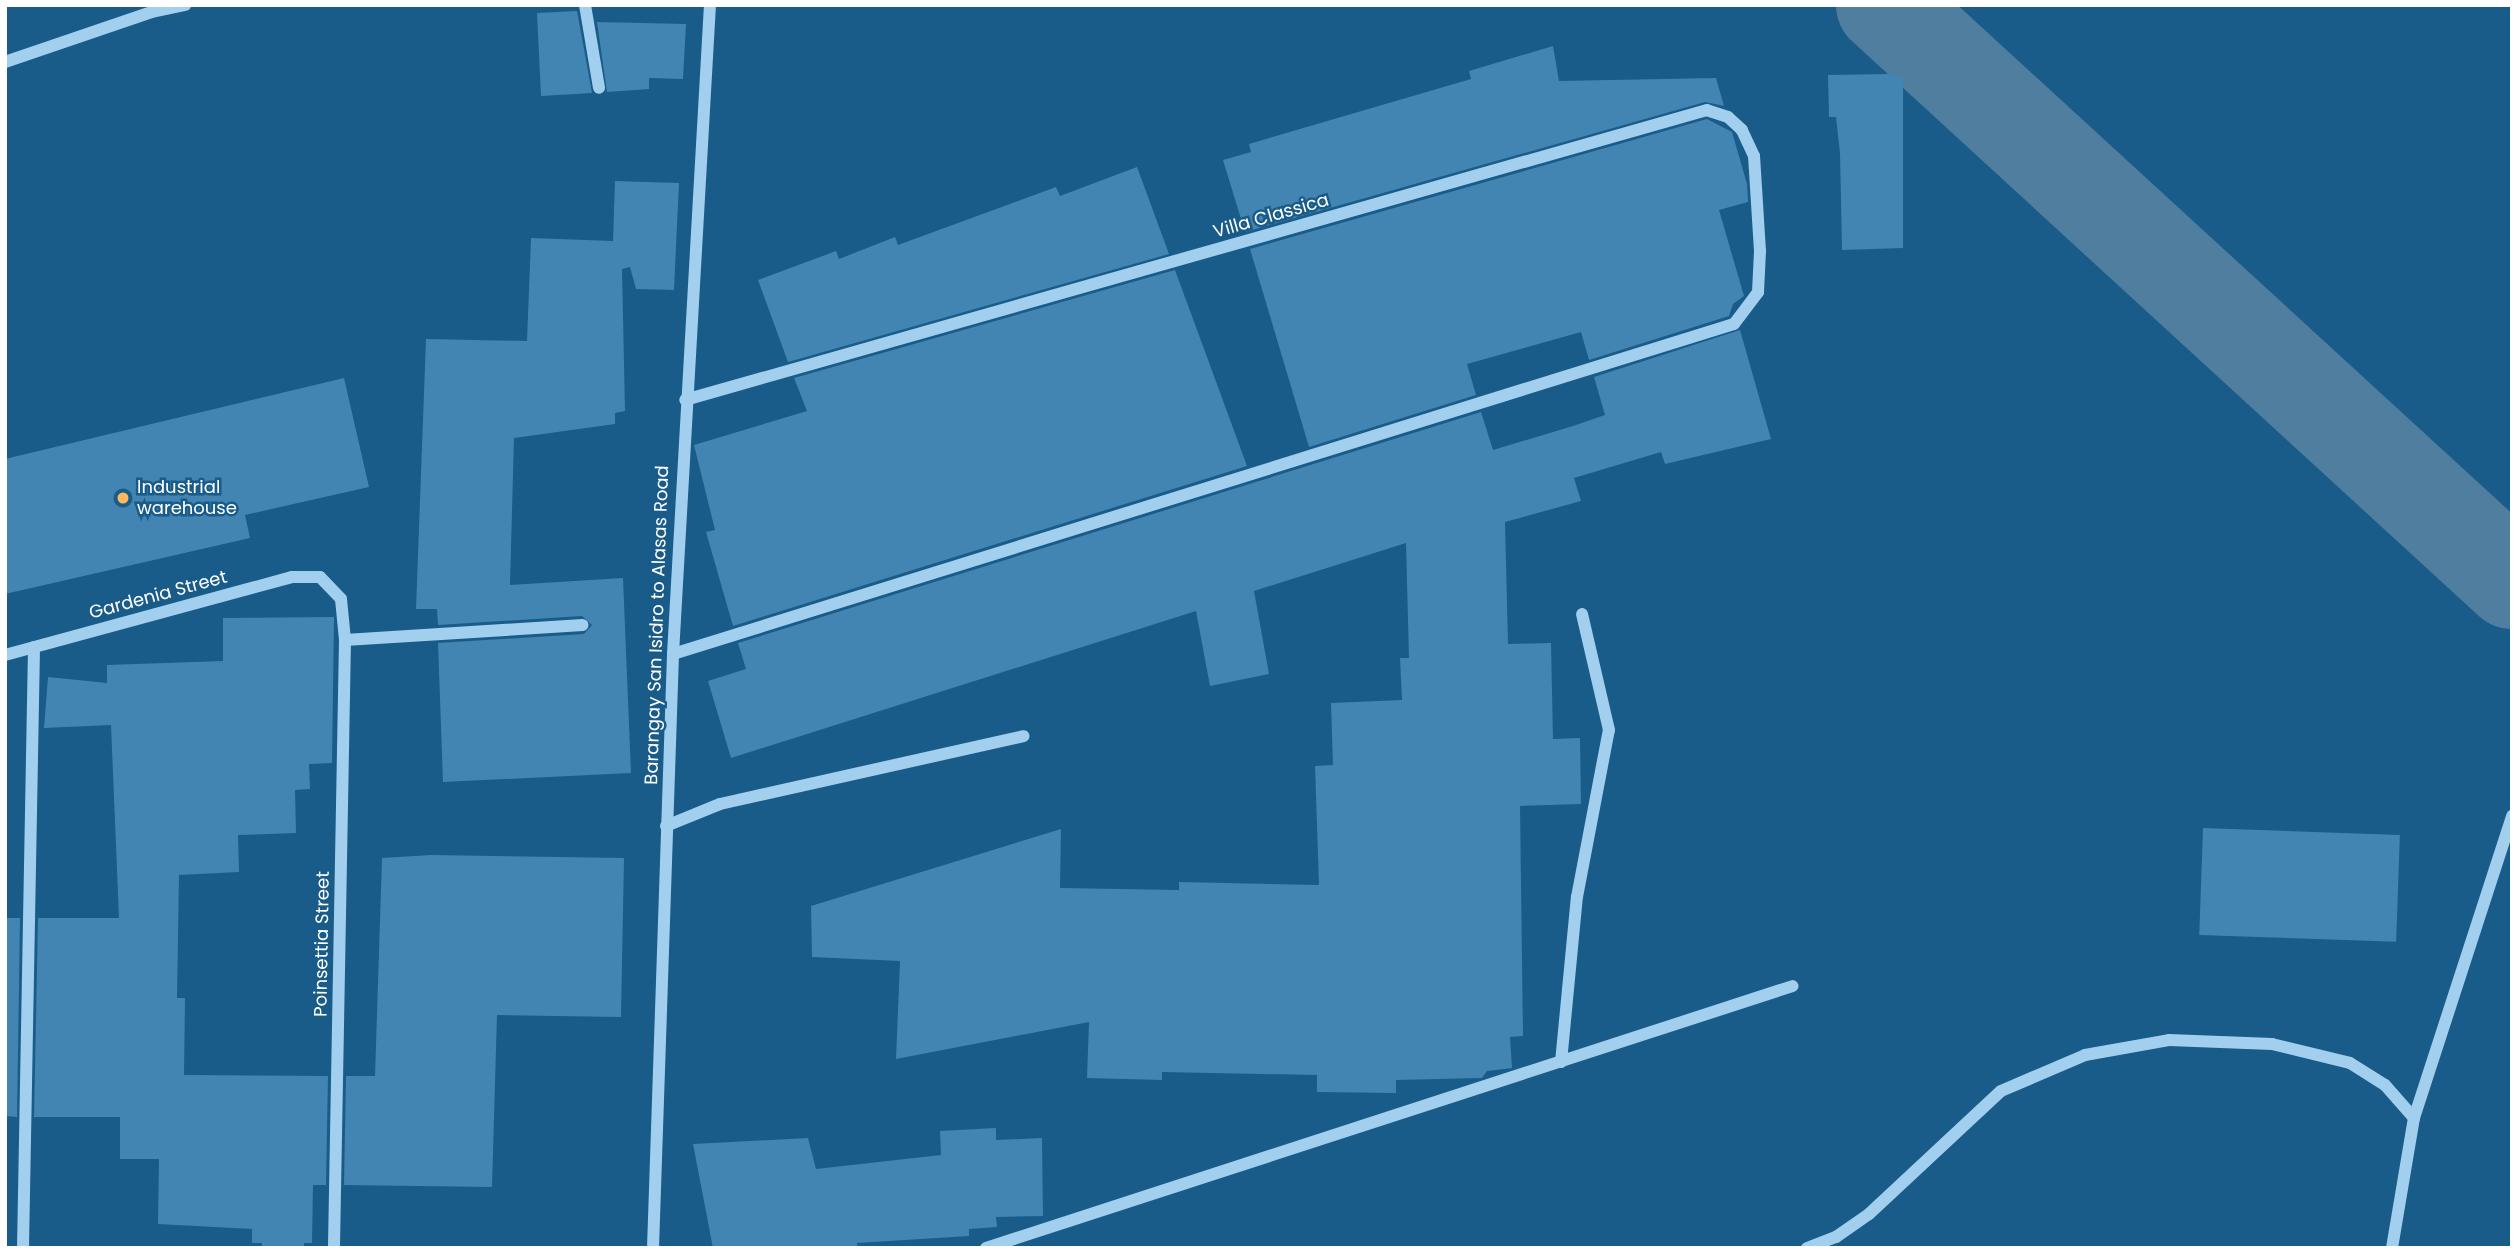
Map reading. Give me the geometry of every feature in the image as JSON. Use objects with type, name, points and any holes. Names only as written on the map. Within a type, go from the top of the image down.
[{"type":"street","points":[[5,62],[151,8],[185,5]]},
{"type":"street","points":[[585,5],[599,88]]},
{"type":"street","name":"Barangay San Isidro to Alasas Road","points":[[653,1248],[673,654],[685,400],[710,5]]},
{"type":"street","name":"Villa Classica","points":[[673,654],[1734,324],[1758,292],[1760,251],[1754,156],[1742,130],[1728,117],[1707,110],[685,400]]},
{"type":"street","name":"Poinsettia Street","points":[[320,577],[341,599],[345,640],[334,1248]]},
{"type":"street","name":"Gardenia Street","points":[[5,655],[292,578],[320,577]]},
{"type":"street","points":[[1561,1062],[1577,897],[1609,730],[1582,614]]},
{"type":"street","points":[[345,640],[583,625]]},
{"type":"street","points":[[23,1248],[34,647]]},
{"type":"street","points":[[667,826],[720,804],[1023,736]]},
{"type":"street","points":[[2392,1248],[2414,1118],[2512,816]]},
{"type":"street","points":[[986,1248],[1793,986]]},
{"type":"street","points":[[1807,1248],[1836,1237],[1869,1214],[2001,1091],[2085,1055],[2169,1040],[2272,1044],[2350,1063],[2385,1085],[2414,1118]]},
{"type":"building","points":[[577,11],[592,93],[541,96],[537,13]]},
{"type":"building","points":[[597,22],[686,24],[683,79],[649,78],[649,89],[607,92]]},
{"type":"building","points":[[1553,46],[1559,81],[1716,78],[1724,106],[1705,102],[1245,232],[1223,160],[1251,152],[1249,144],[1471,79],[1469,71]]},
{"type":"building","points":[[1889,74],[1903,77],[1903,248],[1842,250],[1840,153],[1836,117],[1829,117],[1828,75]]},
{"type":"building","points":[[1707,119],[1732,132],[1747,184],[1748,202],[1719,210],[1744,296],[1733,304],[1729,316],[1589,360],[1581,332],[1467,364],[1476,395],[1309,447],[1250,249]]},
{"type":"building","points":[[1137,167],[1169,254],[788,362],[758,280],[836,251],[839,259],[895,237],[898,245],[1056,187],[1060,196]]},
{"type":"building","points":[[615,181],[679,183],[674,290],[636,289],[630,267],[622,269],[625,411],[615,413],[615,424],[514,438],[510,585],[623,578],[631,773],[443,782],[438,643],[584,634],[592,625],[582,616],[438,625],[437,609],[416,609],[426,339],[527,341],[531,238],[613,241]]},
{"type":"building","points":[[1175,270],[1247,466],[733,626],[706,532],[715,530],[694,445],[807,411],[794,378]]},
{"type":"building","points":[[1740,330],[1771,439],[1665,464],[1661,452],[1574,478],[1581,501],[1505,522],[1508,644],[1551,643],[1553,739],[1580,738],[1581,804],[1520,806],[1523,1036],[1510,1037],[1512,1068],[1487,1071],[1482,1078],[1396,1080],[1396,1093],[1317,1092],[1317,1075],[1162,1072],[1162,1080],[1087,1078],[1089,1022],[896,1059],[900,961],[812,957],[811,906],[1061,829],[1060,888],[1179,890],[1179,882],[1319,885],[1315,766],[1333,765],[1331,703],[1402,700],[1400,658],[1409,658],[1406,543],[1254,591],[1269,674],[1210,686],[1196,611],[731,758],[708,681],[746,669],[738,643],[1481,412],[1493,450],[1573,426],[1605,415],[1594,377]]},
{"type":"building","name":"Industrial warehouse","points":[[344,378],[369,487],[245,515],[250,538],[5,594],[5,459]]},
{"type":"building","points":[[334,617],[332,763],[309,764],[310,789],[295,790],[296,833],[238,835],[239,872],[179,875],[177,998],[185,998],[184,1075],[328,1076],[326,1185],[313,1185],[312,1243],[304,1243],[304,1248],[262,1248],[262,1243],[252,1243],[252,1229],[158,1224],[159,1159],[120,1159],[120,1117],[34,1117],[38,918],[119,918],[111,725],[44,728],[48,677],[107,683],[107,665],[223,661],[223,618]]},
{"type":"building","points":[[2203,828],[2400,835],[2396,942],[2199,935]]},
{"type":"building","points":[[431,855],[624,858],[621,1017],[497,1015],[492,1187],[344,1185],[346,1076],[375,1076],[382,858]]},
{"type":"building","points":[[5,918],[20,918],[17,1117],[5,1116]]},
{"type":"building","points":[[996,1128],[996,1140],[1042,1138],[1043,1216],[996,1217],[997,1227],[969,1229],[969,1236],[857,1243],[858,1248],[713,1248],[693,1144],[808,1138],[816,1169],[941,1155],[940,1131]]},
{"type":"waterway","points":[[1885,5],[2512,580]]},
{"type":"place","name":"Industrial warehouse","points":[[123,498]]}]
